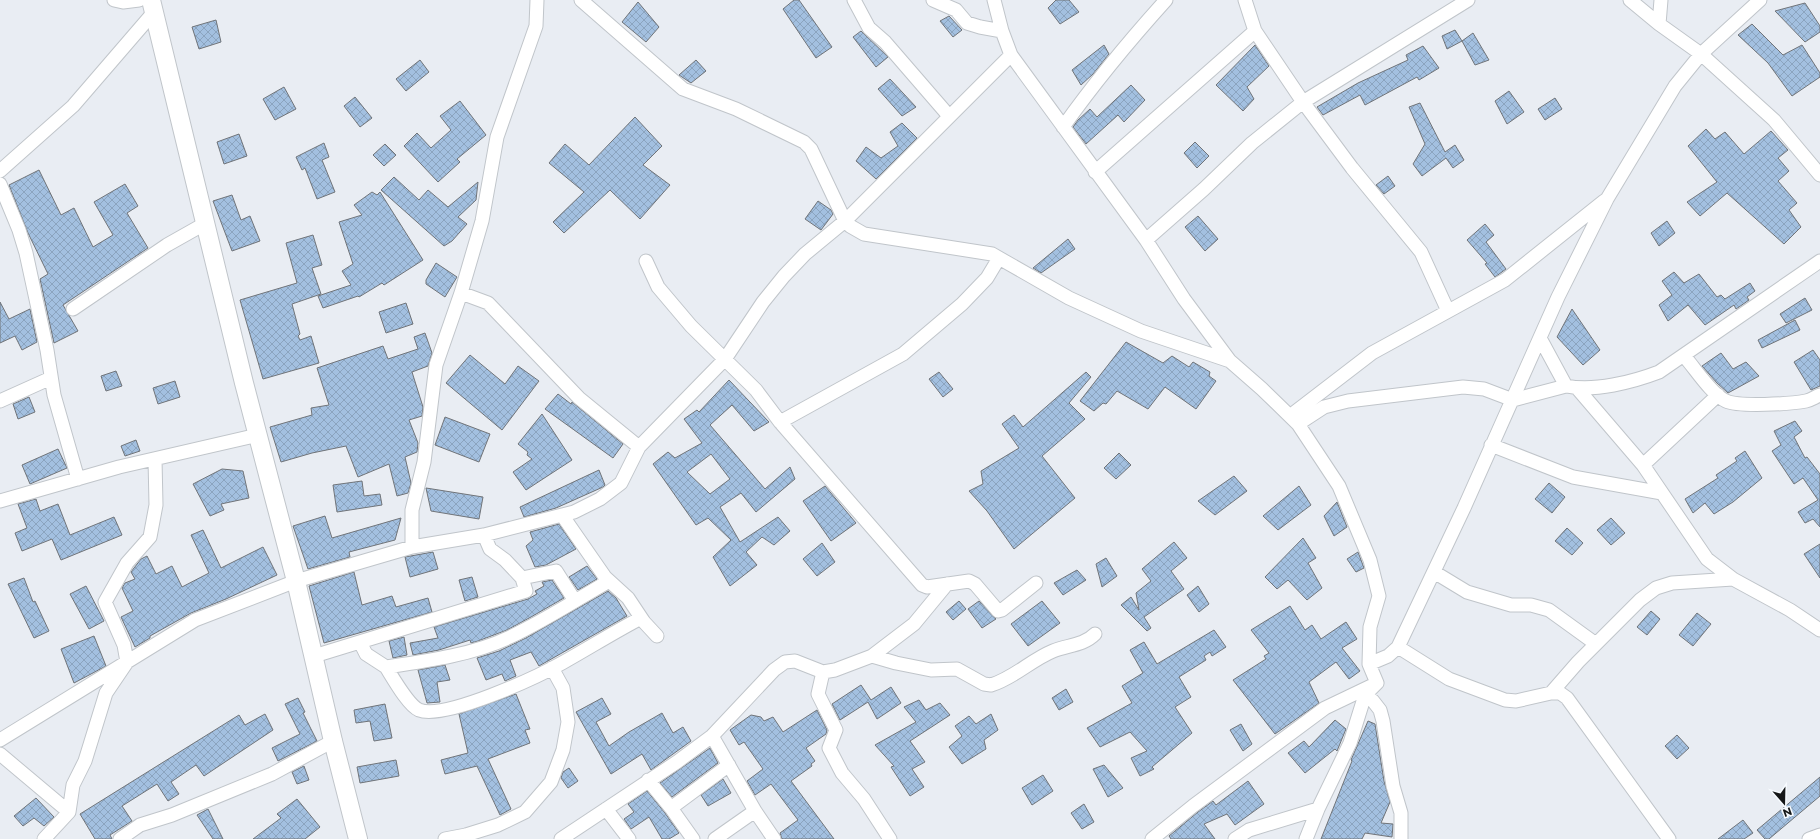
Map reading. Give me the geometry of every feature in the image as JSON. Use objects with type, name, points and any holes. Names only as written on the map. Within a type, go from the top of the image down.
[{"type":"street","points":[[114,0],[123,2],[139,0]]},
{"type":"street","points":[[412,547],[412,510],[424,462],[436,365],[461,293],[482,221],[497,137],[536,26],[537,0]]},
{"type":"street","points":[[581,0],[683,89],[736,109],[804,142],[811,149],[845,221],[850,226],[864,234],[992,254],[1069,298],[1127,324],[1230,361]]},
{"type":"street","points":[[854,0],[869,28],[885,42],[949,116]]},
{"type":"street","points":[[933,0],[956,10],[967,23],[1002,31]]},
{"type":"street","points":[[994,0],[1002,31],[1011,55],[1146,240],[1184,298],[1230,361],[1294,420],[1339,486],[1370,560],[1379,596],[1370,627],[1368,664],[1377,683]]},
{"type":"street","points":[[1063,127],[1100,77],[1166,0]]},
{"type":"street","points":[[1244,0],[1255,31],[1303,102],[1352,168],[1421,252],[1448,311]]},
{"type":"street","points":[[1146,240],[1252,143],[1303,102],[1468,0]]},
{"type":"street","points":[[1630,0],[1659,24],[1701,54],[1774,120],[1820,175]]},
{"type":"street","points":[[1659,24],[1661,0]]},
{"type":"street","points":[[1368,664],[1388,656],[1398,647],[1513,400],[1558,297],[1607,198],[1675,86],[1701,54],[1760,0]]},
{"type":"street","points":[[0,171],[73,106],[153,6]]},
{"type":"street","points":[[153,6],[258,435],[296,581],[333,741],[358,839]]},
{"type":"street","points":[[1095,172],[1255,31]]},
{"type":"street","points":[[0,740],[194,620],[296,581],[412,547],[484,535],[574,512],[600,499],[620,483],[639,447],[725,359],[763,302],[784,276],[806,254],[845,221],[1011,55]]},
{"type":"street","points":[[0,184],[19,230],[26,253],[47,350],[54,395],[78,479]]},
{"type":"street","points":[[1294,420],[1372,353],[1504,280],[1607,198]]},
{"type":"street","points":[[73,309],[167,245],[206,223]]},
{"type":"street","points":[[780,422],[903,354],[962,304],[987,278],[999,258]]},
{"type":"street","points":[[646,261],[658,287],[691,326],[756,390],[780,422],[922,586],[927,587],[969,581],[975,584],[998,611],[1002,610],[1036,583]]},
{"type":"street","points":[[1294,420],[1324,407],[1348,401],[1463,387],[1484,389],[1513,400],[1571,387],[1638,380],[1659,372],[1684,356],[1820,261]]},
{"type":"street","points":[[461,293],[488,303],[580,398],[639,447]]},
{"type":"street","points":[[1540,338],[1571,387],[1644,465],[1707,559],[1734,579],[1790,610],[1820,630]]},
{"type":"street","points":[[1684,356],[1726,401],[1741,404],[1792,403],[1807,400],[1820,395]]},
{"type":"street","points":[[0,400],[51,378]]},
{"type":"street","points":[[1644,465],[1718,394]]},
{"type":"street","points":[[0,501],[155,458],[258,435]]},
{"type":"street","points":[[1491,445],[1573,476],[1662,493]]},
{"type":"street","points":[[44,839],[69,812],[73,785],[85,761],[106,693],[127,662],[124,645],[105,602],[127,562],[150,536],[156,505],[155,458]]},
{"type":"street","points":[[562,515],[609,581],[628,598],[641,618],[657,636]]},
{"type":"street","points":[[314,656],[526,592],[522,578],[505,560],[490,549],[484,535]]},
{"type":"street","points":[[522,578],[556,571],[576,601]]},
{"type":"street","points":[[1434,572],[1467,592],[1511,605],[1531,606],[1549,610],[1596,644]]},
{"type":"street","points":[[1551,693],[1596,644],[1640,600],[1656,588],[1672,583],[1734,579]]},
{"type":"street","points":[[386,667],[419,662],[469,651],[510,637],[609,581]]},
{"type":"street","points":[[561,839],[712,736],[774,670],[785,662],[795,661],[823,672],[835,670],[872,656],[914,624],[947,584]]},
{"type":"street","points":[[360,642],[366,654],[386,667],[409,700],[418,710],[428,712],[476,702],[552,668],[641,618]]},
{"type":"street","points":[[872,656],[896,663],[932,670],[957,669],[984,684],[991,685],[1054,651],[1089,640],[1095,634]]},
{"type":"street","points":[[1398,647],[1449,679],[1505,700],[1516,701],[1551,693],[1560,693],[1567,698],[1669,839]]},
{"type":"street","points":[[444,839],[466,835],[498,825],[525,812],[552,782],[563,750],[568,722],[563,688],[552,668]]},
{"type":"street","points":[[823,672],[818,694],[836,730],[829,748],[842,773],[864,799],[890,839]]},
{"type":"street","points":[[1306,839],[1318,809],[1350,743],[1365,695],[1377,683]]},
{"type":"street","points":[[1152,839],[1193,806],[1325,708],[1377,683]]},
{"type":"street","points":[[1365,695],[1373,701],[1380,710],[1383,721],[1393,786],[1401,813],[1401,839]]},
{"type":"street","points":[[712,736],[755,811],[774,839]]},
{"type":"street","points":[[120,839],[140,825],[178,813],[272,774],[333,741]]},
{"type":"street","points":[[0,754],[69,812]]},
{"type":"street","points":[[671,808],[729,765]]},
{"type":"street","points":[[648,780],[671,808],[693,839]]},
{"type":"street","points":[[606,809],[629,839]]},
{"type":"street","points":[[1235,839],[1249,830],[1318,809]]},
{"type":"street","points":[[715,839],[755,811]]},
{"type":"street","points":[[1809,839],[1820,835]]},
{"type":"building","points":[[794,0],[799,0],[832,47],[816,58],[783,9]]},
{"type":"building","points":[[1056,0],[1069,0],[1079,12],[1060,24],[1048,8]]},
{"type":"building","points":[[638,2],[659,27],[646,42],[622,22]]},
{"type":"building","points":[[1805,3],[1820,26],[1820,32],[1805,42],[1775,11]]},
{"type":"building","points":[[949,16],[962,30],[953,37],[940,21]]},
{"type":"building","points":[[216,20],[221,42],[199,49],[192,27]]},
{"type":"building","points":[[1752,24],[1783,55],[1802,45],[1820,73],[1820,77],[1792,96],[1768,63],[1738,35]]},
{"type":"building","points":[[1455,30],[1462,41],[1447,49],[1442,36]]},
{"type":"building","points":[[861,31],[888,57],[876,67],[853,37]]},
{"type":"building","points":[[1473,33],[1489,60],[1475,65],[1462,41]]},
{"type":"building","points":[[1104,45],[1109,54],[1093,74],[1081,85],[1072,70]]},
{"type":"building","points":[[1255,45],[1269,66],[1247,87],[1254,99],[1243,111],[1216,85]]},
{"type":"building","points":[[1423,46],[1439,68],[1419,80],[1417,77],[1365,105],[1360,95],[1323,115],[1317,107],[1358,83],[1408,60],[1406,55]]},
{"type":"building","points":[[420,60],[429,72],[406,91],[396,79]]},
{"type":"building","points":[[696,60],[706,71],[691,83],[679,75]]},
{"type":"building","points":[[890,79],[916,107],[902,116],[878,89]]},
{"type":"building","points":[[1131,85],[1145,100],[1124,122],[1118,115],[1086,144],[1073,127],[1078,120],[1090,109],[1097,117]]},
{"type":"building","points":[[284,87],[296,109],[275,120],[263,99]]},
{"type":"building","points":[[1509,91],[1524,112],[1507,124],[1495,101]]},
{"type":"building","points":[[355,97],[372,118],[360,127],[344,106]]},
{"type":"building","points":[[1555,98],[1562,109],[1545,120],[1538,109]]},
{"type":"building","points":[[460,101],[486,135],[457,159],[460,162],[438,182],[404,146],[417,133],[431,148],[451,130],[440,116]]},
{"type":"building","points":[[1420,103],[1445,152],[1455,145],[1464,160],[1453,168],[1446,158],[1422,176],[1413,164],[1425,144],[1409,107]]},
{"type":"building","points":[[635,117],[662,146],[643,165],[670,185],[640,219],[610,190],[564,233],[553,222],[584,192],[549,163],[565,144],[589,165]]},
{"type":"building","points":[[902,123],[917,138],[876,179],[856,161],[866,147],[881,158],[898,146],[890,132]]},
{"type":"building","points":[[1706,129],[1715,139],[1725,132],[1744,154],[1771,131],[1788,150],[1778,158],[1789,171],[1778,181],[1797,203],[1789,210],[1801,227],[1784,244],[1727,193],[1700,216],[1687,202],[1717,182],[1688,146]]},
{"type":"building","points":[[239,134],[247,156],[224,164],[217,142]]},
{"type":"building","points":[[1195,142],[1209,156],[1197,168],[1184,153]]},
{"type":"building","points":[[324,143],[329,157],[322,160],[335,192],[317,199],[305,168],[302,170],[296,157]]},
{"type":"building","points":[[385,144],[396,155],[384,166],[373,155]]},
{"type":"building","points":[[39,170],[61,215],[74,208],[93,247],[113,235],[94,202],[125,184],[138,206],[127,213],[148,248],[63,305],[78,331],[54,343],[40,279],[48,274],[28,233],[9,185]]},
{"type":"building","points":[[1388,176],[1395,186],[1384,194],[1376,185]]},
{"type":"building","points":[[394,177],[419,200],[428,190],[448,207],[478,182],[476,200],[458,217],[467,224],[452,241],[444,246],[381,190]]},
{"type":"building","points":[[372,192],[377,195],[380,192],[423,260],[384,285],[382,283],[359,297],[358,296],[323,308],[318,296],[351,285],[342,271],[353,264],[339,222],[362,215],[354,205]]},
{"type":"building","points":[[232,195],[241,220],[250,216],[260,241],[232,251],[213,201]]},
{"type":"building","points":[[818,201],[831,210],[833,214],[821,230],[805,219]]},
{"type":"building","points":[[1198,216],[1218,239],[1205,251],[1185,227]]},
{"type":"building","points":[[1667,221],[1675,233],[1659,246],[1651,233]]},
{"type":"building","points":[[1485,224],[1494,235],[1486,242],[1506,269],[1495,277],[1485,264],[1487,263],[1467,240]]},
{"type":"building","points":[[313,235],[322,265],[312,268],[321,294],[292,304],[300,334],[298,336],[300,340],[311,336],[319,363],[263,379],[240,300],[297,283],[286,243]]},
{"type":"building","points":[[1068,239],[1075,249],[1041,273],[1033,268]]},
{"type":"building","points":[[436,263],[457,277],[445,297],[426,284],[426,280]]},
{"type":"building","points":[[1674,272],[1684,283],[1699,274],[1717,297],[1721,295],[1725,299],[1750,283],[1755,291],[1747,297],[1749,300],[1739,307],[1736,309],[1734,305],[1705,325],[1688,305],[1668,321],[1659,305],[1672,295],[1662,281]]},
{"type":"building","points":[[1805,298],[1812,310],[1786,323],[1780,314]]},
{"type":"building","points":[[0,302],[9,319],[30,309],[37,342],[22,350],[15,336],[0,343]]},
{"type":"building","points":[[406,303],[413,324],[386,333],[379,312]]},
{"type":"building","points":[[1572,309],[1600,350],[1583,365],[1557,337]]},
{"type":"building","points":[[1795,320],[1800,330],[1762,348],[1758,340]]},
{"type":"building","points":[[425,333],[432,353],[428,366],[412,372],[423,407],[422,416],[409,420],[418,443],[417,452],[405,457],[411,483],[408,493],[397,496],[389,464],[358,477],[346,446],[312,453],[281,462],[270,427],[312,415],[311,408],[329,405],[317,368],[383,346],[388,359],[418,349],[414,337]]},
{"type":"building","points":[[1126,342],[1163,363],[1172,356],[1189,367],[1193,362],[1210,372],[1209,376],[1216,381],[1196,409],[1165,387],[1148,409],[1117,391],[1106,404],[1103,403],[1094,411],[1080,401]]},
{"type":"building","points":[[1813,350],[1820,360],[1820,386],[1811,390],[1794,362]]},
{"type":"building","points":[[1721,353],[1733,369],[1746,362],[1759,376],[1728,393],[1702,366]]},
{"type":"building","points":[[470,355],[505,384],[518,366],[539,381],[502,430],[446,383]]},
{"type":"building","points":[[116,371],[122,386],[106,391],[101,376]]},
{"type":"building","points":[[939,372],[953,389],[943,397],[929,379]]},
{"type":"building","points":[[1086,372],[1091,377],[1069,403],[1085,419],[1042,456],[1075,498],[1014,549],[987,511],[969,491],[983,484],[981,471],[1019,448],[1002,424],[1014,415],[1023,427]]},
{"type":"building","points":[[729,380],[769,422],[754,431],[732,405],[710,425],[765,489],[790,467],[795,479],[756,512],[741,493],[720,507],[740,542],[778,517],[790,531],[774,545],[762,537],[746,552],[757,565],[730,586],[713,557],[731,540],[708,518],[696,525],[653,464],[668,452],[675,458],[702,443],[684,419],[697,410],[699,412]],"holes":[[[711,454],[730,479],[710,494],[687,472]]]},
{"type":"building","points":[[175,381],[180,397],[158,404],[153,388]]},
{"type":"building","points":[[558,394],[571,404],[572,402],[623,444],[613,458],[545,409]]},
{"type":"building","points":[[29,397],[35,412],[18,419],[13,404]]},
{"type":"building","points":[[542,414],[572,460],[526,490],[513,472],[532,459],[527,455],[528,452],[518,444]]},
{"type":"building","points":[[445,417],[490,434],[479,462],[435,445]]},
{"type":"building","points":[[1795,421],[1802,431],[1794,437],[1805,458],[1807,457],[1820,474],[1820,527],[1813,519],[1805,523],[1798,512],[1818,500],[1803,478],[1794,484],[1772,451],[1781,445],[1774,431]]},
{"type":"building","points":[[136,440],[140,451],[125,456],[121,446]]},
{"type":"building","points":[[58,449],[67,468],[30,484],[22,465]]},
{"type":"building","points":[[1745,451],[1762,478],[1733,502],[1714,514],[1705,503],[1693,513],[1685,499],[1718,478],[1716,475],[1737,461],[1735,458]]},
{"type":"building","points":[[1119,453],[1131,465],[1116,479],[1104,468]]},
{"type":"building","points":[[222,469],[243,471],[249,498],[221,504],[224,510],[210,516],[193,484]]},
{"type":"building","points":[[599,470],[605,485],[603,487],[556,508],[524,517],[520,507]]},
{"type":"building","points":[[1234,476],[1247,491],[1215,515],[1198,501]]},
{"type":"building","points":[[362,481],[364,496],[380,494],[382,505],[337,512],[333,485]]},
{"type":"building","points":[[1549,483],[1565,497],[1552,513],[1535,499]]},
{"type":"building","points":[[825,486],[856,523],[831,541],[803,501]]},
{"type":"building","points":[[1299,486],[1311,505],[1278,530],[1263,516]]},
{"type":"building","points":[[426,488],[483,497],[479,519],[431,511]]},
{"type":"building","points":[[36,499],[40,511],[58,504],[70,535],[114,517],[122,535],[61,560],[52,539],[22,551],[15,533],[27,528],[18,504]]},
{"type":"building","points":[[1337,502],[1347,527],[1334,536],[1324,516]]},
{"type":"building","points":[[325,516],[332,538],[401,518],[395,540],[349,552],[350,557],[308,569],[293,526]]},
{"type":"building","points":[[1611,518],[1625,533],[1611,545],[1597,530]]},
{"type":"building","points":[[559,524],[576,549],[546,565],[535,567],[526,546],[533,540],[530,532]]},
{"type":"building","points":[[1567,528],[1583,543],[1572,555],[1555,541]]},
{"type":"building","points":[[203,530],[221,568],[263,547],[277,575],[226,599],[191,613],[150,636],[150,638],[135,647],[121,617],[133,611],[122,588],[125,583],[135,579],[131,572],[141,559],[147,556],[156,574],[172,566],[182,587],[209,573],[191,535]]},
{"type":"building","points":[[1303,538],[1316,558],[1308,563],[1322,588],[1307,600],[1288,580],[1277,589],[1265,577]]},
{"type":"building","points":[[1174,542],[1187,558],[1171,571],[1184,589],[1144,617],[1151,628],[1147,631],[1121,605],[1131,597],[1139,610],[1136,593],[1151,581],[1142,569]]},
{"type":"building","points":[[822,543],[835,562],[817,576],[803,559]]},
{"type":"building","points":[[1820,544],[1820,578],[1804,554]]},
{"type":"building","points":[[433,552],[438,569],[410,577],[405,557]]},
{"type":"building","points":[[1358,552],[1364,568],[1356,572],[1347,559]]},
{"type":"building","points":[[1106,558],[1117,576],[1102,587],[1096,564]]},
{"type":"building","points":[[587,566],[597,579],[578,590],[569,577]]},
{"type":"building","points":[[1077,570],[1086,580],[1063,595],[1054,583]]},
{"type":"building","points":[[354,572],[362,605],[392,596],[396,607],[428,598],[432,612],[324,643],[309,586]]},
{"type":"building","points":[[472,577],[478,597],[465,601],[459,580]]},
{"type":"building","points":[[24,578],[33,602],[35,601],[49,631],[34,638],[8,584]]},
{"type":"building","points":[[552,580],[564,598],[507,630],[471,643],[470,640],[439,650],[413,655],[410,643],[438,638],[434,627],[528,599],[537,594],[535,591],[544,586],[542,582]]},
{"type":"building","points":[[86,586],[104,621],[89,629],[70,594]]},
{"type":"building","points":[[1198,586],[1209,604],[1199,612],[1187,595]]},
{"type":"building","points":[[608,591],[616,598],[627,616],[539,666],[531,652],[510,660],[516,676],[505,681],[502,674],[486,680],[477,658],[499,651],[526,638]]},
{"type":"building","points":[[959,601],[966,609],[953,620],[946,612]]},
{"type":"building","points":[[979,601],[996,619],[982,628],[968,609]]},
{"type":"building","points":[[1042,601],[1060,623],[1028,646],[1011,624]]},
{"type":"building","points":[[1290,606],[1305,630],[1312,625],[1321,639],[1346,622],[1357,639],[1342,648],[1360,671],[1349,679],[1336,662],[1309,682],[1319,703],[1275,734],[1233,680],[1266,659],[1264,656],[1269,653],[1251,630]]},
{"type":"building","points":[[1651,611],[1660,619],[1647,635],[1637,627]]},
{"type":"building","points":[[1697,613],[1711,624],[1693,646],[1679,635]]},
{"type":"building","points":[[1214,630],[1226,647],[1212,656],[1210,652],[1204,656],[1206,660],[1179,677],[1191,697],[1175,707],[1192,733],[1152,767],[1154,769],[1140,776],[1131,758],[1147,751],[1130,732],[1100,747],[1087,728],[1132,703],[1122,686],[1143,673],[1130,650],[1144,642],[1157,664]]},
{"type":"building","points":[[94,636],[106,666],[74,683],[61,649]]},
{"type":"building","points":[[404,637],[407,655],[393,658],[389,641]]},
{"type":"building","points":[[445,665],[450,680],[437,682],[440,702],[427,703],[418,670]]},
{"type":"building","points":[[861,685],[871,700],[891,687],[901,703],[877,719],[868,702],[840,720],[832,704]]},
{"type":"building","points":[[1066,689],[1073,702],[1059,710],[1052,698]]},
{"type":"building","points":[[516,694],[530,729],[525,730],[530,743],[488,759],[511,809],[500,815],[477,766],[445,774],[441,760],[468,753],[459,714]]},
{"type":"building","points":[[298,698],[305,712],[303,713],[317,741],[278,761],[272,748],[300,734],[285,704]]},
{"type":"building","points":[[602,698],[611,714],[596,722],[609,746],[629,732],[662,713],[673,733],[683,727],[691,741],[651,770],[642,754],[611,774],[576,712]]},
{"type":"building","points":[[919,700],[926,710],[940,703],[950,715],[910,741],[925,762],[912,769],[924,787],[910,796],[891,767],[894,766],[875,745],[916,722],[904,707]]},
{"type":"building","points":[[385,704],[392,738],[374,741],[370,721],[356,723],[354,710]]},
{"type":"building","points":[[817,710],[827,730],[826,734],[806,748],[815,761],[811,764],[812,766],[791,781],[834,839],[782,839],[780,833],[798,820],[771,784],[755,795],[747,781],[763,769],[744,742],[739,745],[730,730],[751,715],[761,717],[764,721],[773,717],[783,732]]},
{"type":"building","points":[[265,714],[273,730],[204,776],[196,765],[171,782],[179,794],[168,801],[157,784],[122,806],[132,821],[110,835],[112,839],[95,839],[80,814],[239,715],[245,725]]},
{"type":"building","points":[[991,714],[998,730],[984,740],[986,749],[962,764],[949,747],[962,736],[955,726],[969,716],[976,724]]},
{"type":"building","points":[[1335,720],[1346,729],[1337,751],[1335,749],[1305,773],[1288,753],[1304,741],[1309,747]]},
{"type":"building","points":[[1368,721],[1375,724],[1384,781],[1390,802],[1381,823],[1393,824],[1392,837],[1365,833],[1362,839],[1321,839],[1352,761],[1351,760]]},
{"type":"building","points":[[1241,724],[1252,744],[1243,751],[1230,730]]},
{"type":"building","points":[[1677,735],[1689,748],[1677,759],[1665,746]]},
{"type":"building","points":[[710,748],[718,763],[672,797],[660,783]]},
{"type":"building","points":[[396,760],[399,776],[360,783],[357,767]]},
{"type":"building","points":[[1104,765],[1123,788],[1108,797],[1093,769]]},
{"type":"building","points":[[304,766],[309,780],[297,784],[292,772]]},
{"type":"building","points":[[569,768],[578,781],[568,788],[561,778],[563,772]]},
{"type":"building","points":[[1043,775],[1053,791],[1032,805],[1022,788]]},
{"type":"building","points":[[1820,777],[1820,796],[1769,839],[1765,839],[1757,830]]},
{"type":"building","points":[[723,779],[731,793],[708,806],[701,795]]},
{"type":"building","points":[[1248,781],[1264,804],[1235,825],[1227,814],[1204,824],[1215,839],[1171,839],[1169,836],[1198,812],[1213,801],[1216,805]]},
{"type":"building","points":[[647,791],[679,833],[669,839],[662,839],[649,817],[631,829],[624,819],[634,812],[628,804]]},
{"type":"building","points":[[36,798],[54,817],[44,826],[34,818],[23,826],[14,816]]},
{"type":"building","points":[[297,799],[320,827],[305,839],[253,839],[281,818],[277,814]]},
{"type":"building","points":[[1084,804],[1094,822],[1082,829],[1071,813]]},
{"type":"building","points":[[208,809],[223,839],[213,839],[197,815]]},
{"type":"building","points":[[1743,820],[1753,833],[1744,839],[1718,839]]}]
